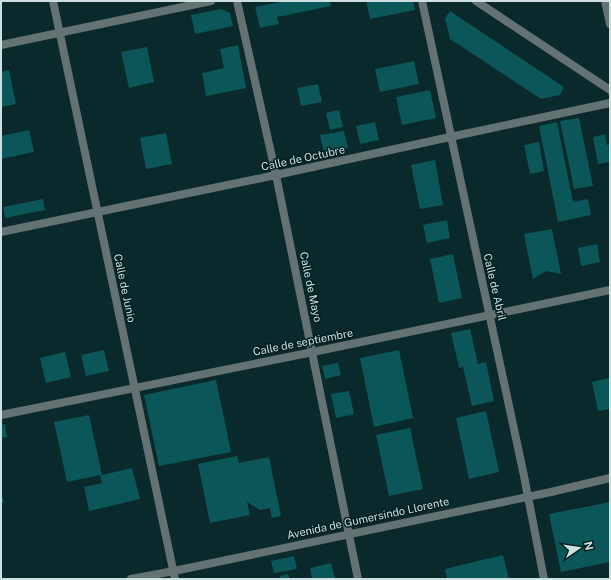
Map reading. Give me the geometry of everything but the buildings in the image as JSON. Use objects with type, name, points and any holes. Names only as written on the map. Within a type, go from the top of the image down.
[{"type":"street","name":"Calle de Junio","points":[[53,1],[136,387],[174,575]]},
{"type":"street","points":[[1,44],[211,1]]},
{"type":"street","name":"Calle de Mayo","points":[[237,1],[276,175],[350,533],[358,579]]},
{"type":"street","name":"Calle de Abril","points":[[422,1],[450,137],[490,315],[544,579]]},
{"type":"street","points":[[476,1],[610,90]]},
{"type":"street","points":[[605,1],[610,24]]},
{"type":"street","name":"Calle de Octubre","points":[[1,232],[610,104]]},
{"type":"street","name":"Calle de septiembre","points":[[1,415],[610,290]]},
{"type":"street","name":"Avenida de Gumersindo Llorente","points":[[131,579],[174,575],[350,533],[610,478]]}]
